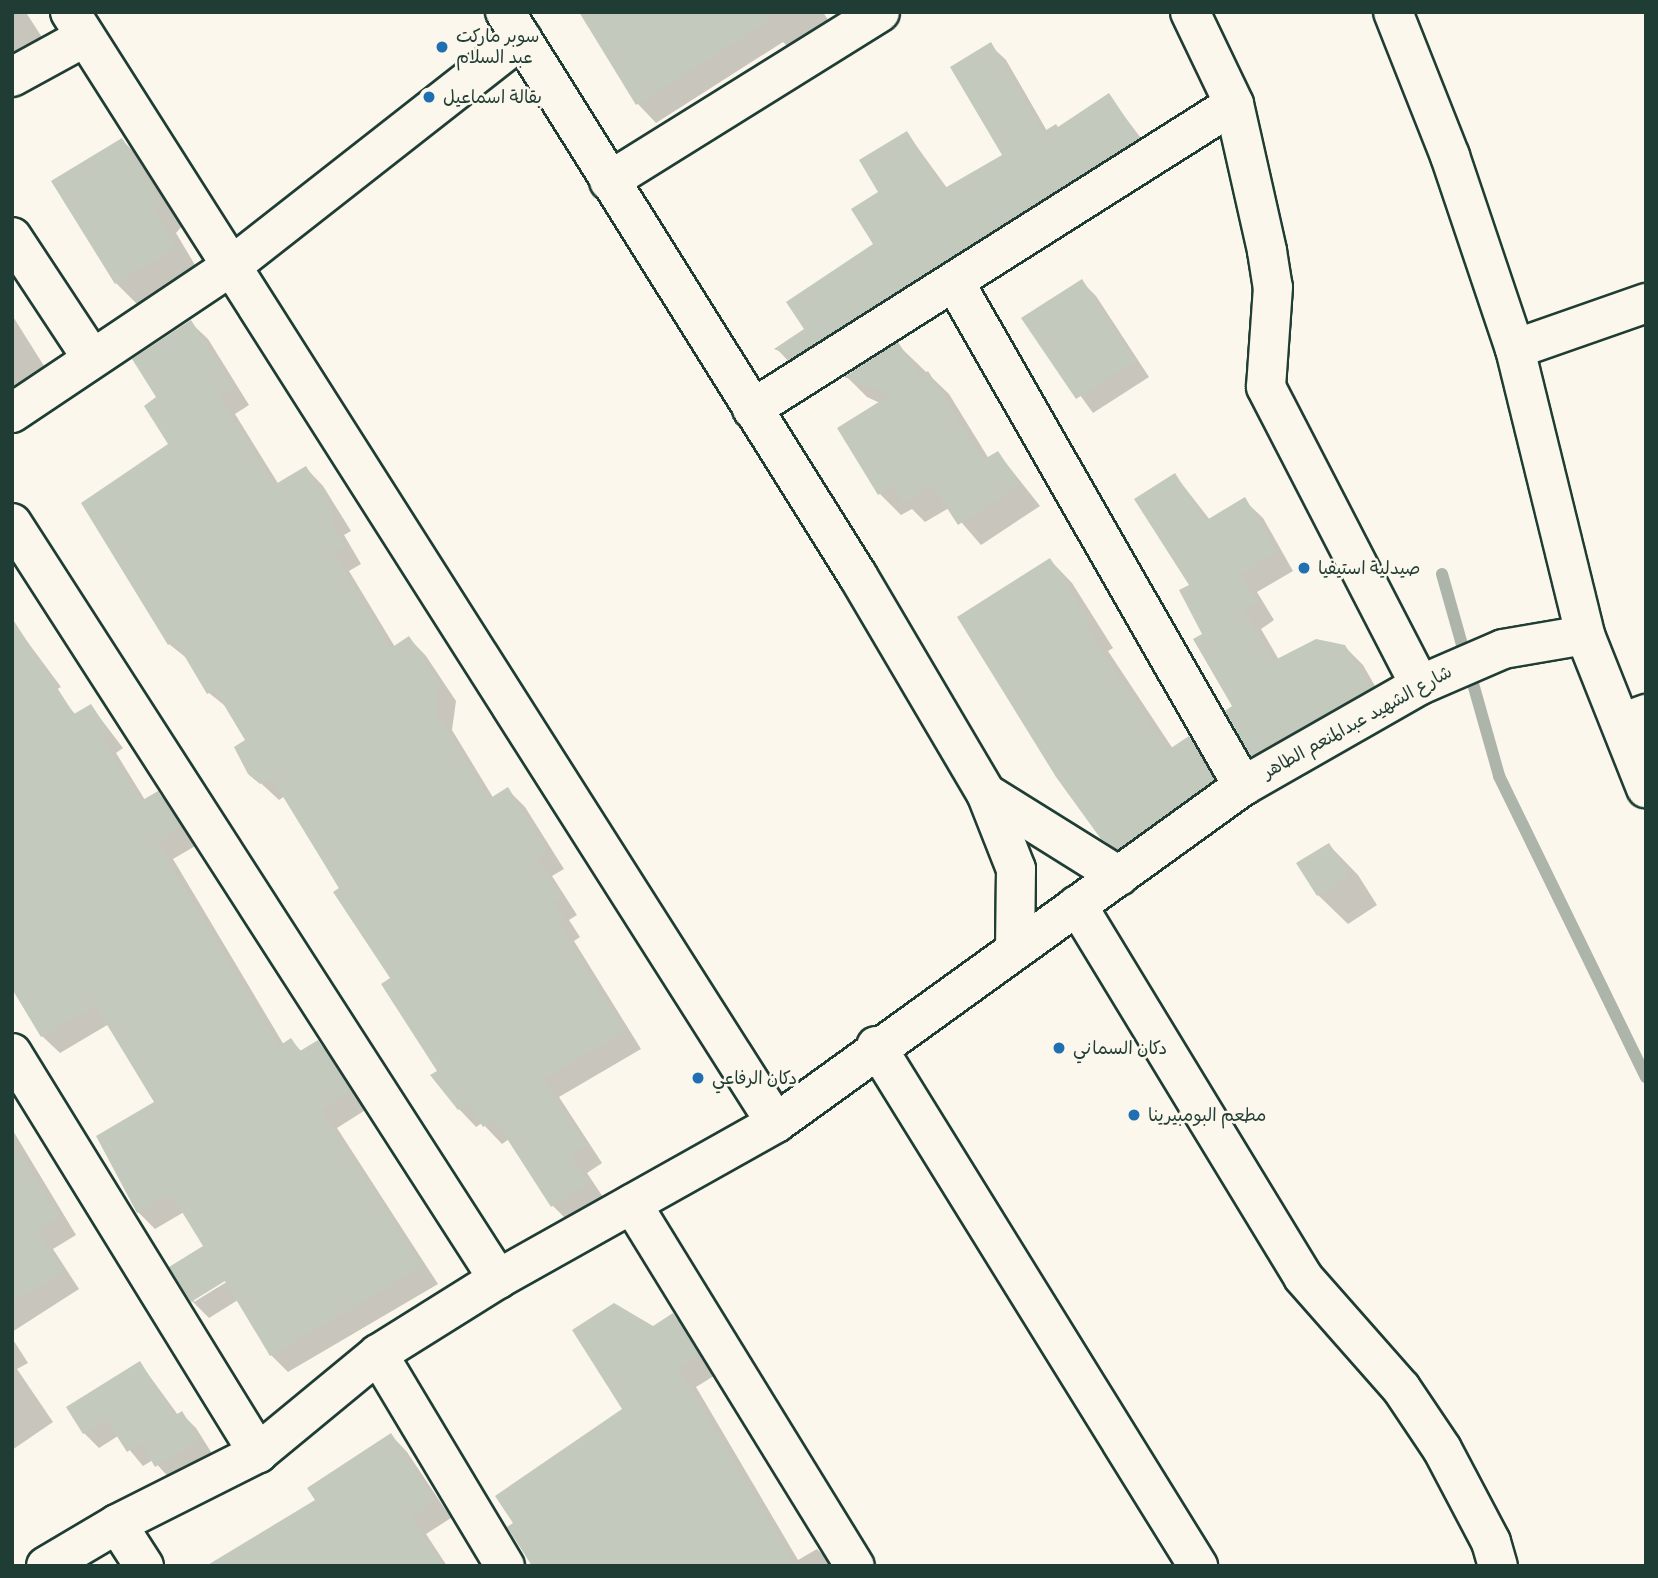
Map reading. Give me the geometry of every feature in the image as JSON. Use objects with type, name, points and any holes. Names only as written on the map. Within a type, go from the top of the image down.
[{"type":"street","points":[[609,181],[880,12]]},
{"type":"street","points":[[1190,12],[1234,104],[1273,287],[1266,387],[1420,685]]},
{"type":"street","points":[[1393,12],[1450,156],[1515,349],[1585,635],[1633,718],[1646,788]]},
{"type":"street","points":[[12,77],[77,25],[229,268],[776,1123]]},
{"type":"street","points":[[12,413],[91,357],[229,268],[513,25],[752,409],[986,793],[1016,869],[1015,949]]},
{"type":"street","points":[[752,409],[1234,104]]},
{"type":"street","points":[[12,237],[91,357]]},
{"type":"street","points":[[955,283],[1243,786]]},
{"type":"street","points":[[1515,349],[1646,303]]},
{"type":"street","points":[[12,523],[498,1279]]},
{"type":"street","name":"شارع الشهيد عبدالمنعم الطاهر","points":[[46,1566],[117,1524],[258,1453],[378,1354],[498,1279],[776,1123],[876,1046],[1243,786],[1420,685],[1503,649],[1585,635]]},
{"type":"street","points":[[986,793],[1119,876]]},
{"type":"street","points":[[1077,905],[1303,1277],[1401,1388],[1442,1449],[1491,1542],[1498,1566]]},
{"type":"street","points":[[876,1046],[1198,1566]]},
{"type":"street","points":[[12,1054],[258,1453]]},
{"type":"street","points":[[632,1204],[855,1566]]},
{"type":"street","points":[[378,1354],[505,1566]]},
{"type":"street","points":[[117,1524],[144,1566]]},
{"type":"building","points":[[579,12],[782,12],[636,105]]},
{"type":"building","points":[[991,42],[1043,132],[1056,124],[1058,127],[1109,93],[1139,138],[794,357],[774,349],[804,329],[786,302],[873,244],[851,209],[878,192],[859,160],[907,131],[943,189],[1002,155],[950,67]]},
{"type":"building","points":[[122,138],[161,201],[154,209],[176,247],[115,284],[51,181]]},
{"type":"building","points":[[1082,279],[1135,361],[1076,399],[1021,318]]},
{"type":"building","points":[[191,320],[233,388],[219,396],[274,485],[306,466],[335,514],[328,517],[345,546],[333,553],[391,648],[409,636],[439,682],[435,711],[489,799],[508,787],[547,851],[536,858],[561,897],[553,902],[564,919],[558,923],[625,1031],[543,1079],[586,1145],[571,1155],[589,1182],[551,1207],[495,1120],[483,1127],[468,1104],[458,1110],[430,1075],[437,1071],[381,984],[390,978],[333,892],[339,888],[271,777],[260,784],[248,774],[234,747],[245,740],[215,690],[207,694],[175,640],[168,645],[81,503],[168,444],[144,406],[156,397],[132,359]]},
{"type":"building","points":[[898,342],[920,376],[928,371],[983,460],[998,451],[1020,484],[958,525],[932,485],[903,502],[893,486],[878,495],[837,428],[890,395],[844,377]]},
{"type":"building","points":[[1175,473],[1205,521],[1245,497],[1277,552],[1240,574],[1257,601],[1244,610],[1273,661],[1316,639],[1345,645],[1371,688],[1251,756],[1225,711],[1232,706],[1193,639],[1202,634],[1179,590],[1189,585],[1134,499]]},
{"type":"building","points":[[1050,558],[1091,625],[1086,628],[1168,750],[1189,736],[1214,780],[1118,849],[1101,839],[1056,777],[957,617]]},
{"type":"building","points":[[12,618],[74,714],[91,704],[108,730],[100,735],[141,801],[158,791],[179,823],[181,827],[157,842],[279,1046],[291,1038],[300,1051],[318,1040],[351,1091],[321,1110],[422,1266],[270,1356],[225,1281],[191,1302],[169,1267],[203,1246],[171,1194],[137,1213],[96,1136],[154,1102],[95,1005],[41,1037],[12,989]]},
{"type":"building","points":[[1329,843],[1349,875],[1317,896],[1296,863]]},
{"type":"building","points":[[12,1141],[59,1217],[37,1231],[63,1271],[12,1303]]},
{"type":"building","points":[[614,1303],[653,1326],[673,1313],[699,1355],[678,1368],[796,1566],[532,1566],[507,1527],[513,1523],[495,1496],[622,1409],[572,1330]]},
{"type":"building","points":[[140,1361],[174,1416],[182,1411],[199,1439],[155,1467],[141,1443],[127,1452],[106,1419],[83,1434],[66,1407]]},
{"type":"building","points":[[391,1433],[435,1501],[411,1517],[443,1566],[206,1566],[315,1500],[307,1488]]},
{"type":"waterway","points":[[1442,574],[1499,776],[1646,1077]]},
{"type":"place","name":"سوبر ماركت عبد السلام","points":[[442,47]]},
{"type":"place","name":"بقالة اسماعيل","points":[[429,97]]},
{"type":"place","name":"صيدلية استيفيا","points":[[1304,568]]},
{"type":"place","name":"دكان السماني","points":[[1059,1048]]},
{"type":"place","name":"دكان الرفاعي","points":[[698,1078]]},
{"type":"place","name":"مطعم البومبيرينا","points":[[1134,1115]]}]
